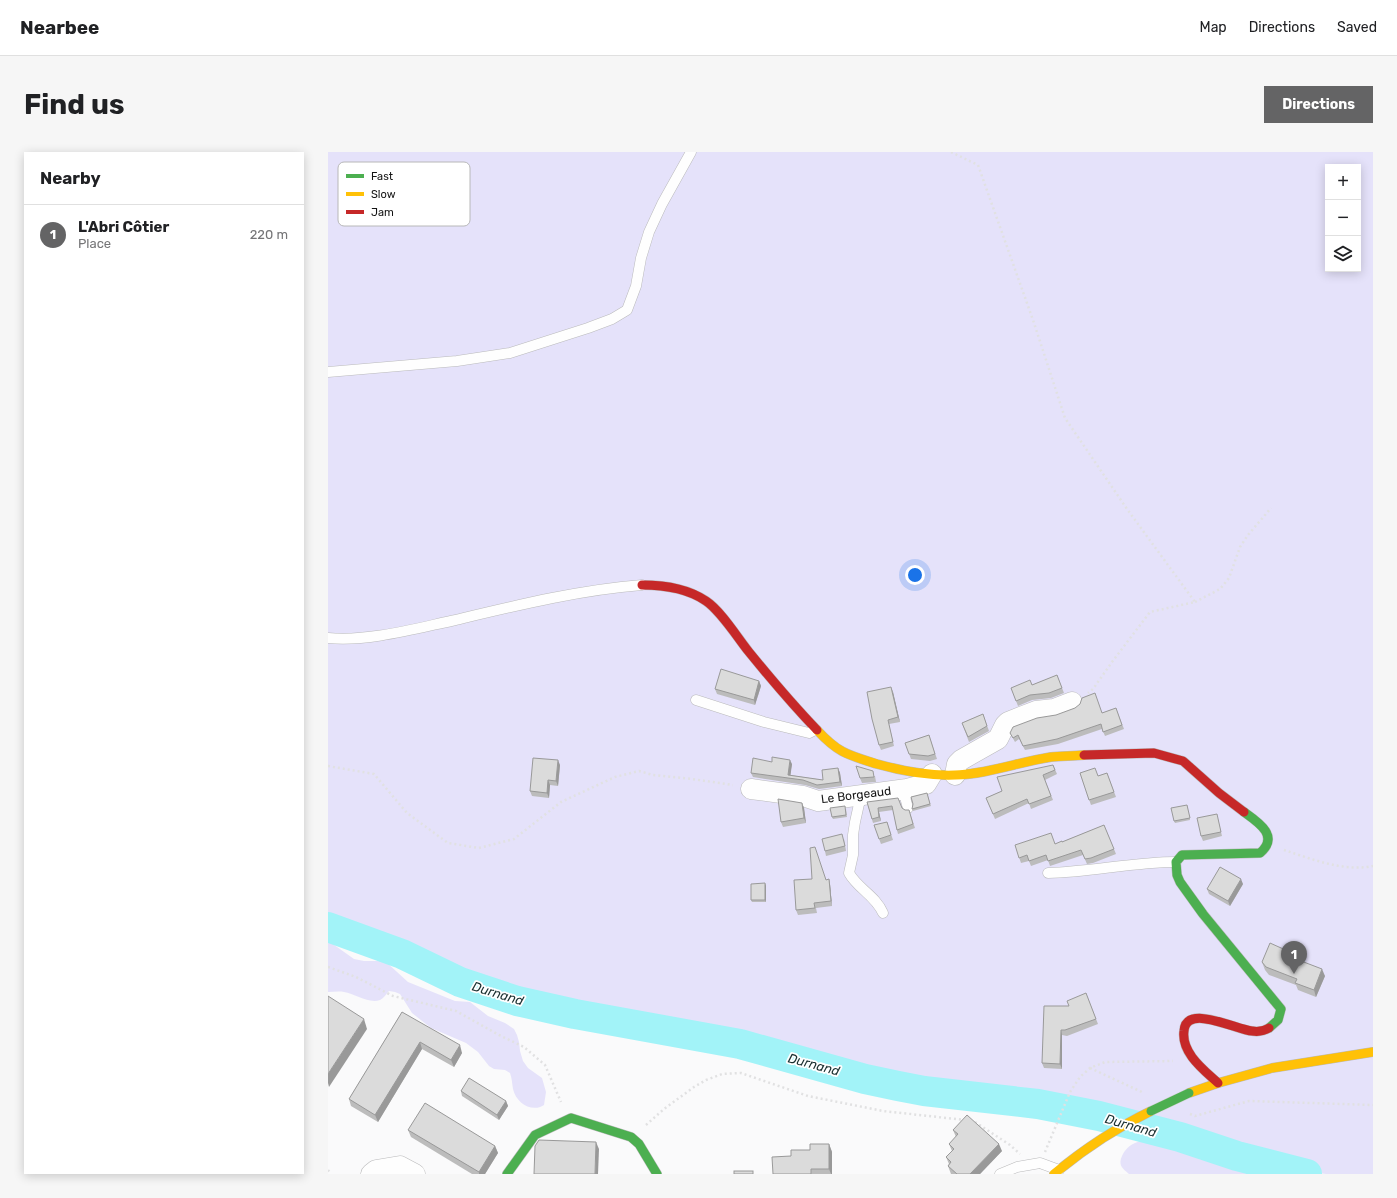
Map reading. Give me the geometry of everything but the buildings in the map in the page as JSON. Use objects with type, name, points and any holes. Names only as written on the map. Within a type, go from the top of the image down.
[{"type":"street","points":[[642,585],[675,587],[691,592],[708,601],[770,678],[816,730],[838,750],[851,756],[897,770],[955,775],[978,773],[1051,757],[1154,753],[1170,756],[1183,761],[1220,793],[1260,823],[1267,831],[1268,844],[1260,853],[1186,854],[1182,855],[1176,862],[1177,875],[1180,882],[1203,914],[1279,1005],[1281,1014],[1278,1021],[1271,1028],[1258,1031],[1234,1027],[1206,1018],[1191,1020],[1184,1027],[1183,1037],[1187,1048],[1218,1083]]},
{"type":"street","points":[[955,775],[957,764],[961,760],[998,739],[1008,722],[1036,711],[1054,709],[1072,702]]},
{"type":"street","name":"Le Borgeaud","points":[[752,789],[802,796],[818,801],[864,795],[906,799],[926,784],[932,774]]},
{"type":"street","points":[[1056,1172],[1092,1144],[1128,1122],[1189,1093],[1218,1083],[1272,1068],[1373,1052]]},
{"type":"street","points":[[507,1174],[535,1135],[571,1118],[632,1137],[639,1144],[657,1174]]},
{"type":"street","points":[[372,1174],[376,1170],[400,1166],[415,1174]]},
{"type":"lane","points":[[328,372],[457,361],[510,352],[588,328],[617,316],[627,310],[636,286],[641,258],[650,232],[662,204],[691,152]]},
{"type":"lane","points":[[328,638],[369,637],[431,625],[570,594],[616,587],[642,585]]},
{"type":"lane","points":[[696,700],[764,722],[809,733],[816,730]]},
{"type":"lane","points":[[864,795],[859,804],[854,822],[852,835],[853,855],[849,873],[857,884],[876,901],[883,913]]},
{"type":"lane","points":[[1048,873],[1074,872],[1120,865],[1162,861],[1176,862]]},
{"type":"lane","points":[[1000,1174],[1025,1165],[1040,1163],[1056,1172]]},
{"type":"path","points":[[951,152],[978,165],[1033,320],[1065,418],[1127,510],[1195,602]]},
{"type":"path","points":[[1072,702],[1094,689],[1112,662],[1150,612],[1195,602],[1220,589],[1229,578],[1240,547],[1248,535],[1271,508]]},
{"type":"path","points":[[328,766],[374,774],[407,813],[448,842],[479,848],[514,839],[561,802],[615,777],[639,771],[653,775],[692,778],[752,789]]},
{"type":"path","points":[[1268,844],[1333,865],[1355,867],[1373,866]]},
{"type":"path","points":[[328,968],[356,977],[393,996],[456,1011],[524,1047],[545,1065],[559,1100],[571,1118]]},
{"type":"path","points":[[1040,1163],[1070,1092],[1080,1077],[1096,1064],[1106,1062],[1197,1061]]},
{"type":"path","points":[[632,1137],[664,1109],[694,1087],[706,1080],[722,1074],[741,1073],[808,1096],[883,1111],[973,1121],[1015,1148],[1022,1157],[1025,1165]]},
{"type":"path","points":[[328,1170],[331,1174]]},
{"type":"shaded area","points":[[328,152],[1373,152],[1373,1174],[1326,1174],[1234,1162],[1159,1125],[1094,1112],[1091,1114],[1083,1112],[1082,1110],[999,1093],[936,1095],[790,1068],[748,1044],[502,1011],[393,954],[330,942],[354,959],[364,961],[385,961],[408,982],[455,1001],[470,1002],[488,1016],[505,1023],[514,1029],[519,1042],[523,1061],[528,1068],[542,1078],[546,1092],[544,1105],[535,1108],[525,1105],[517,1099],[513,1089],[510,1073],[505,1070],[494,1069],[489,1066],[478,1052],[466,1043],[431,1028],[412,1013],[400,994],[389,991],[380,1000],[371,1001],[344,992],[328,992]]},
{"type":"shaded area","points":[[1154,1139],[1177,1143],[1193,1149],[1217,1162],[1254,1174],[1129,1174],[1120,1162],[1125,1151],[1135,1143]]},
{"type":"waterway","name":"Durnand","points":[[328,927],[402,954],[460,982],[517,1001],[575,1014],[740,1044],[865,1079],[898,1086],[924,1091],[1038,1104],[1099,1116],[1180,1137],[1237,1156],[1307,1174]]},
{"type":"traffic: fast","points":[[1244,812],[1255,820],[1265,830],[1267,835],[1268,841],[1266,847],[1260,853],[1182,855],[1176,862],[1177,875],[1180,882],[1203,914],[1281,1009],[1278,1020],[1269,1028]]},
{"type":"traffic: fast","points":[[1151,1111],[1189,1093]]},
{"type":"traffic: fast","points":[[507,1174],[535,1135],[571,1118],[631,1137],[639,1144],[657,1174]]},
{"type":"traffic: slow","points":[[817,730],[831,744],[851,755],[886,767],[925,774],[967,774],[1051,757],[1084,755]]},
{"type":"traffic: slow","points":[[1189,1093],[1218,1083],[1272,1068],[1373,1052]]},
{"type":"traffic: slow","points":[[1054,1174],[1077,1156],[1125,1124],[1151,1111]]},
{"type":"traffic: jam","points":[[642,585],[683,590],[712,605],[774,682],[817,730]]},
{"type":"traffic: jam","points":[[1084,755],[1154,753],[1183,761],[1219,793],[1244,812]]},
{"type":"traffic: jam","points":[[1218,1083],[1200,1067],[1186,1047],[1184,1031],[1187,1023],[1193,1019],[1202,1018],[1245,1030],[1261,1031],[1269,1028]]},
{"type":"place","name":"L'Abri Côtier","points":[[1294,974]]}]
